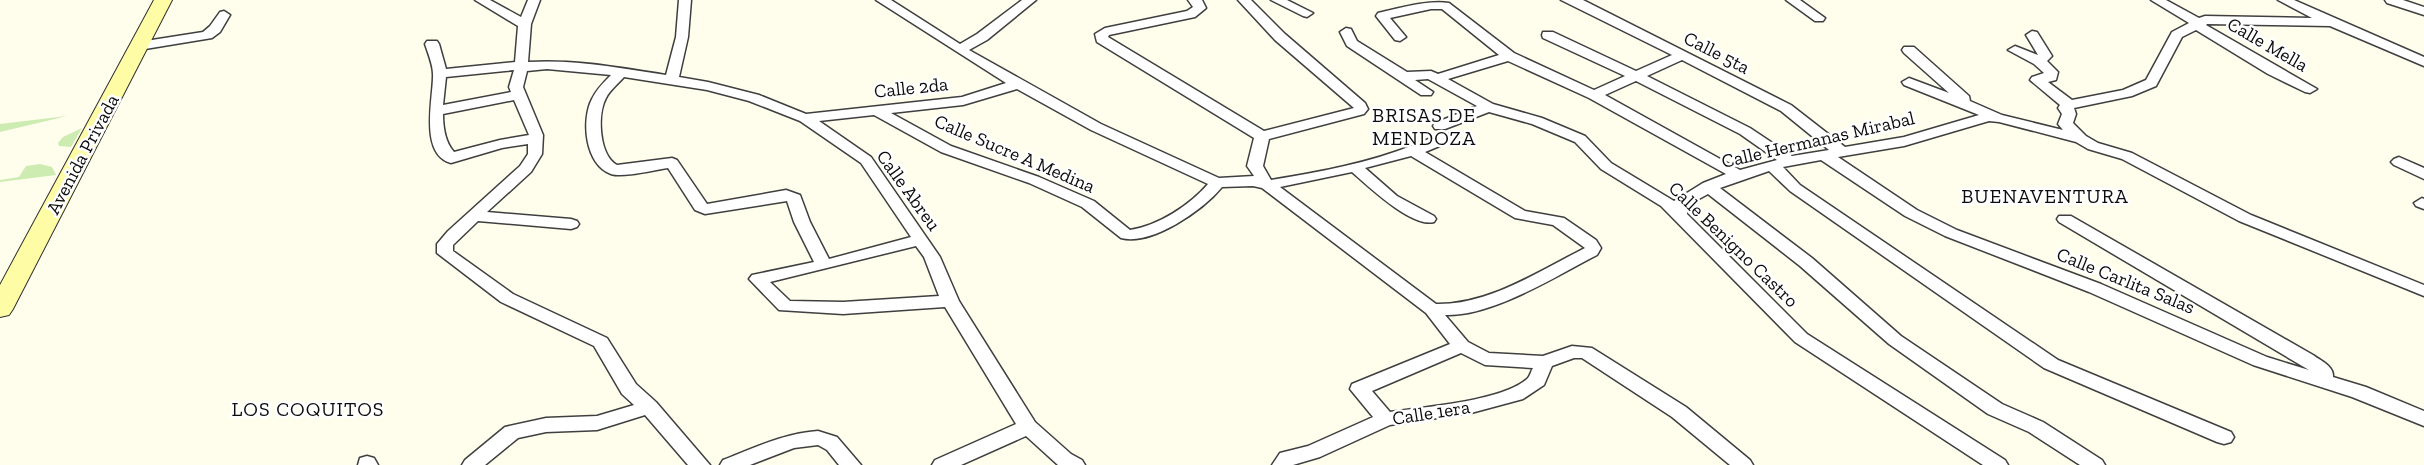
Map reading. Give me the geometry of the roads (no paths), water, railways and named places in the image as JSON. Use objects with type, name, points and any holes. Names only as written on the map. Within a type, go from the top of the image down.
[{"type":"main road","name":"Avenida Privada","points":[[3,297],[163,0]]},
{"type":"street","points":[[481,0],[525,24]]},
{"type":"street","points":[[534,0],[525,24],[521,66],[516,88],[536,138],[535,154],[526,169],[445,244],[445,253],[507,298],[601,342],[629,389],[649,407],[700,465]]},
{"type":"street","points":[[672,79],[682,37],[685,0]]},
{"type":"street","points":[[882,0],[1018,84],[1096,127],[1217,183],[1254,181],[1267,185],[1432,309],[1444,327],[1462,346],[1485,360],[1544,362],[1572,352],[1586,352],[1679,412],[1743,465]]},
{"type":"street","points":[[961,49],[982,37],[1030,0]]},
{"type":"street","points":[[1194,0],[1199,4],[1200,8],[1191,14],[1105,32],[1101,34],[1102,39],[1262,136],[1359,111],[1360,109],[1280,37],[1244,0]]},
{"type":"street","points":[[1277,0],[1307,13]]},
{"type":"street","points":[[1572,1],[1593,0]]},
{"type":"street","points":[[1792,0],[1819,18]]},
{"type":"street","name":"Calle Mella","points":[[2157,0],[2192,18],[2197,25],[2273,71],[2310,89]]},
{"type":"street","points":[[2284,0],[2424,62]]},
{"type":"street","points":[[2391,0],[2424,11]]},
{"type":"street","name":"Calle 5ta","points":[[1572,1],[1786,108],[1832,153]]},
{"type":"street","points":[[1400,37],[1382,16],[1431,5],[1445,6],[1509,56],[1594,95],[1737,174]]},
{"type":"street","points":[[139,46],[207,35],[215,29],[224,15]]},
{"type":"street","points":[[2330,22],[2205,20],[2177,35],[2151,83],[2127,93],[2069,105],[2065,108],[2069,114],[2065,124],[2081,139],[2093,146],[2127,156],[2245,218],[2424,291]]},
{"type":"street","points":[[1346,32],[1352,43],[1426,92]]},
{"type":"street","points":[[1548,35],[1691,102],[1745,131],[1790,162]]},
{"type":"street","points":[[2032,35],[2045,56],[2039,61]]},
{"type":"street","points":[[432,44],[440,74],[436,125],[445,153],[452,158],[500,144],[536,138]]},
{"type":"street","points":[[1909,50],[1960,94],[1968,104]]},
{"type":"street","points":[[2015,50],[2039,61],[2051,72],[2051,77],[2037,80],[2069,105]]},
{"type":"street","points":[[1594,95],[1683,55]]},
{"type":"street","points":[[1404,76],[1434,76],[1509,56]]},
{"type":"street","name":"Calle Abreu","points":[[440,74],[547,65],[620,72],[708,86],[754,98],[805,118],[866,160],[932,257],[950,301],[1028,428],[1064,459],[1075,465]]},
{"type":"street","points":[[620,72],[598,100],[593,127],[603,163],[608,168],[615,170],[672,163],[702,208],[705,209],[786,195],[791,196],[824,265]]},
{"type":"street","name":"Calle Benigno Castro","points":[[1434,76],[1488,107],[1537,121],[1580,139],[1606,166],[1666,203],[1801,338],[1998,465]]},
{"type":"street","points":[[1909,82],[2000,118],[2081,139]]},
{"type":"street","name":"Calle 2da","points":[[805,118],[963,101],[1018,84]]},
{"type":"street","points":[[436,111],[520,96]]},
{"type":"street","points":[[1267,185],[1356,168],[1413,151],[1488,107]]},
{"type":"street","name":"Calle Sucre A Medina","points":[[877,111],[946,149],[1034,180],[1088,204],[1124,234],[1133,235]]},
{"type":"street","name":"Calle Hermanas Mirabal","points":[[1678,216],[1681,203],[1708,186],[1737,174],[1832,153],[1893,144],[1981,119],[2000,118]]},
{"type":"street","points":[[1262,136],[1259,156],[1255,166],[1267,185]]},
{"type":"street","points":[[1413,151],[1522,215],[1558,221],[1590,243],[1592,248],[1591,251],[1490,300],[1447,312],[1432,309]]},
{"type":"street","name":"Calle Carlita Salas","points":[[1832,153],[1911,213],[1951,233],[2094,288],[2260,361],[2323,380],[2396,406],[2424,419]]},
{"type":"street","points":[[2399,162],[2424,174]]},
{"type":"street","points":[[1772,166],[1795,188],[2051,364],[2224,437]]},
{"type":"street","points":[[1356,168],[1391,199],[1428,219]]},
{"type":"street","points":[[1133,235],[1181,215],[1209,194],[1217,183]]},
{"type":"street","points":[[1708,186],[1806,262],[1895,340],[1995,409],[2036,427],[2095,465]]},
{"type":"street","points":[[474,216],[571,224]]},
{"type":"street","points":[[2065,219],[2307,358],[2324,372],[2323,380]]},
{"type":"street","points":[[920,240],[824,265],[758,279],[785,306],[843,308],[950,301]]},
{"type":"street","points":[[1386,419],[1359,389],[1462,346]]},
{"type":"street","name":"Calle 1era","points":[[1282,465],[1287,458],[1313,452],[1386,419],[1471,406],[1516,394],[1537,381],[1544,362]]},
{"type":"street","points":[[472,465],[512,432],[546,425],[597,423],[649,407]]},
{"type":"street","points":[[942,465],[1028,428]]},
{"type":"street","points":[[730,465],[798,440],[815,437],[827,440],[851,465]]},
{"type":"district","name":"BRISAS DE MENDOZA","points":[[1424,126]]},
{"type":"district","name":"BUENAVENTURA","points":[[2045,196]]},
{"type":"district","name":"LOS COQUITOS","points":[[308,409]]}]
